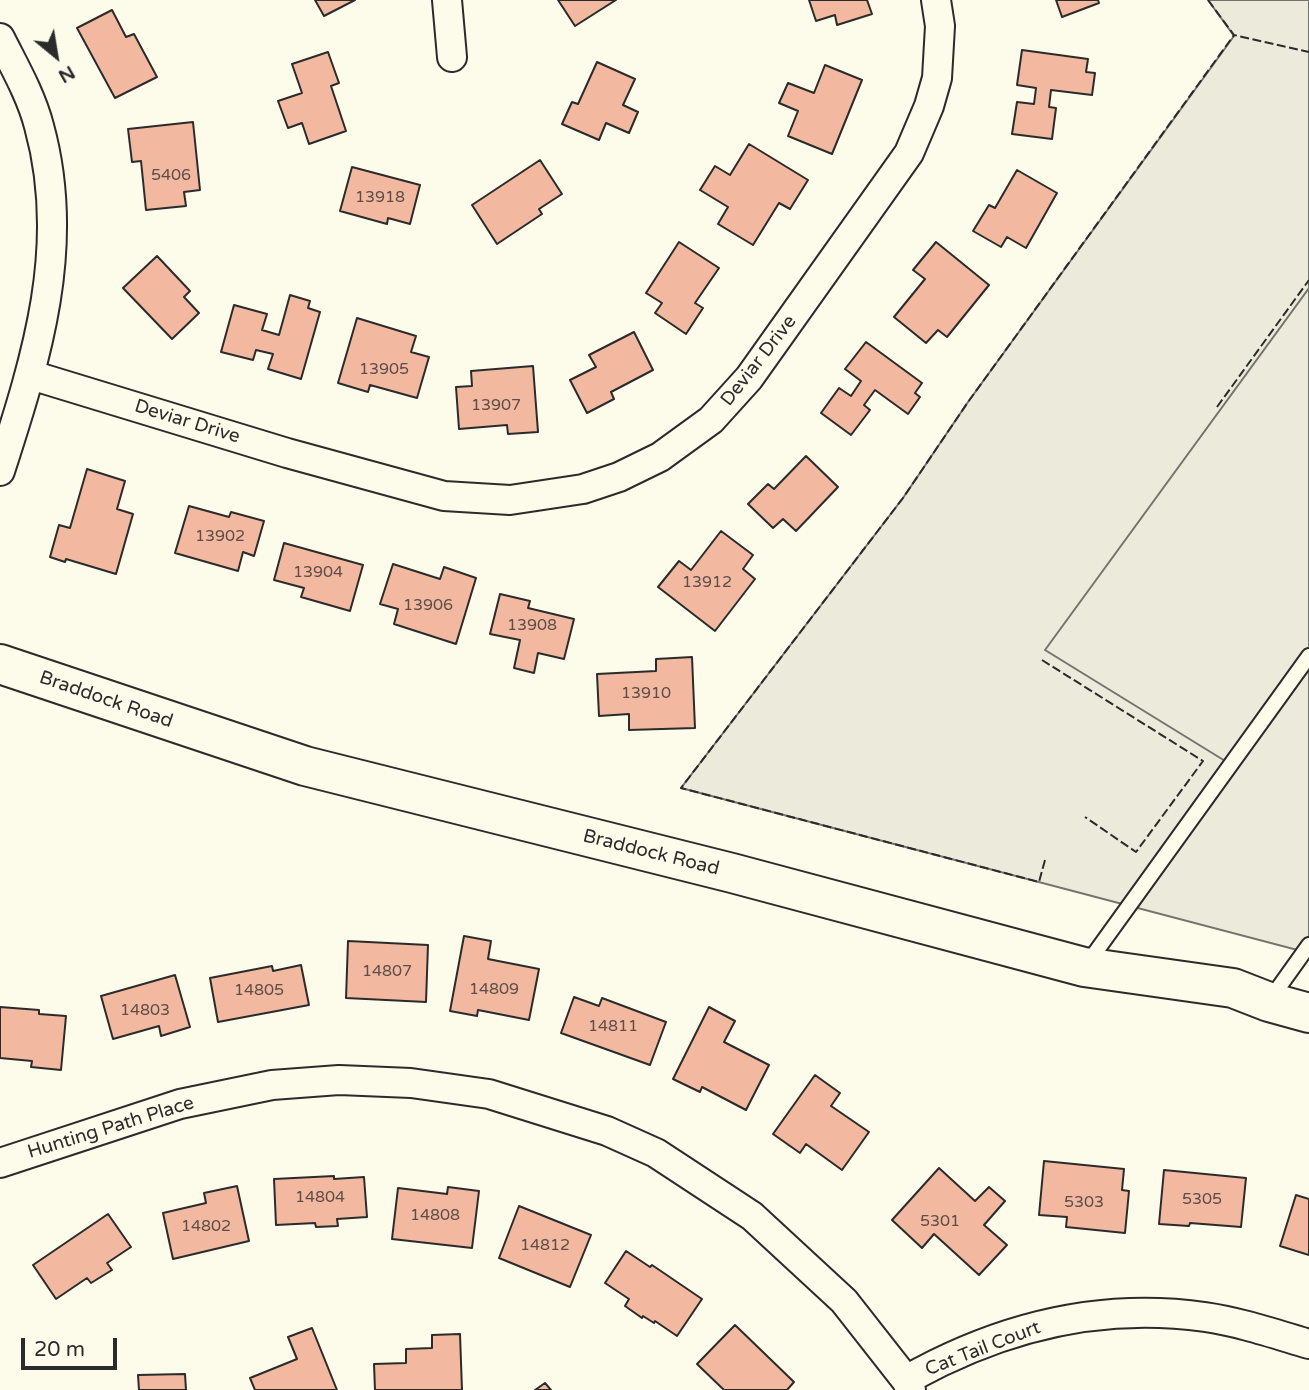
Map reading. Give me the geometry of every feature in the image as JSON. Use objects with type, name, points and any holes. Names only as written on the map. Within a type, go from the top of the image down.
[{"type":"main road","name":"Braddock Road","points":[[0,664],[305,766],[732,873],[1084,967],[1233,988],[1309,1013]]},
{"type":"street","points":[[447,0],[452,57]]},
{"type":"street","name":"Deviar Drive","points":[[31,375],[287,453],[444,496],[510,500],[583,489],[620,477],[660,457],[711,420],[749,378],[909,153],[929,106],[937,78],[940,26],[936,0]]},
{"type":"street","points":[[0,38],[39,124],[48,171],[53,226],[48,297],[31,375],[0,471]]},
{"type":"street","name":"Hunting Path Place","points":[[0,1163],[180,1104],[272,1085],[339,1080],[411,1083],[489,1094],[607,1131],[656,1153],[752,1216],[845,1301],[909,1385]]},
{"type":"street","name":"Cat Tail Court","points":[[909,1385],[942,1360],[1030,1327],[1097,1315],[1160,1313],[1206,1317],[1249,1326],[1309,1344]]},
{"type":"lane","points":[[1084,967],[1309,656]]},
{"type":"lane","points":[[1269,1002],[1309,945]]},
{"type":"shaded area","points":[[1208,0],[1309,0],[1309,953],[681,788],[903,498],[968,402],[1234,36]]},
{"type":"shaded area","points":[[1309,288],[1309,656],[1230,764],[1045,650]]},
{"type":"building","points":[[315,0],[355,0],[324,16]]},
{"type":"building","points":[[558,0],[616,0],[575,26]]},
{"type":"building","points":[[809,0],[867,0],[872,14],[837,25],[835,15],[816,21]]},
{"type":"building","points":[[1056,0],[1098,0],[1099,3],[1062,17]]},
{"type":"building","points":[[112,10],[126,37],[134,34],[157,77],[115,98],[77,28]]},
{"type":"building","points":[[1022,50],[1088,59],[1086,72],[1095,73],[1092,95],[1051,90],[1049,107],[1056,108],[1052,139],[1012,134],[1017,102],[1034,104],[1036,88],[1017,85]]},
{"type":"building","points":[[328,52],[339,83],[331,86],[346,131],[309,144],[302,123],[288,128],[278,101],[302,93],[292,64]]},
{"type":"building","points":[[597,62],[635,79],[623,105],[638,112],[629,133],[606,123],[599,140],[562,124],[572,102],[578,104]]},
{"type":"building","points":[[825,65],[862,80],[832,154],[788,136],[798,111],[779,103],[788,83],[814,93]]},
{"type":"building","points":[[193,122],[200,190],[184,192],[186,206],[146,210],[141,161],[132,162],[128,129]]},
{"type":"building","points":[[749,144],[808,180],[790,209],[779,203],[753,245],[718,224],[728,207],[700,190],[715,166],[730,175]]},
{"type":"building","points":[[540,160],[562,194],[539,209],[542,214],[497,244],[472,205]]},
{"type":"building","points":[[352,167],[420,185],[410,224],[388,218],[387,224],[340,211]]},
{"type":"building","points":[[1017,170],[1057,193],[1026,248],[1007,237],[1001,247],[973,231],[989,205],[995,208]]},
{"type":"building","points":[[679,242],[719,268],[695,303],[703,308],[686,334],[655,313],[662,303],[646,293]]},
{"type":"building","points":[[936,242],[989,285],[947,337],[938,330],[926,343],[894,317],[925,279],[913,270]]},
{"type":"building","points":[[157,256],[190,291],[184,297],[199,313],[172,339],[123,288]]},
{"type":"building","points":[[290,295],[310,301],[308,308],[320,312],[301,379],[268,369],[273,354],[256,350],[253,360],[221,352],[234,305],[267,314],[262,330],[279,335]]},
{"type":"building","points":[[357,318],[416,336],[411,352],[429,357],[417,398],[370,385],[368,392],[338,383]]},
{"type":"building","points":[[634,332],[653,370],[611,392],[614,399],[587,413],[570,380],[596,367],[589,355]]},
{"type":"building","points":[[866,342],[922,383],[915,393],[920,397],[908,414],[875,390],[864,405],[870,410],[851,435],[821,413],[839,388],[851,396],[861,381],[845,369]]},
{"type":"building","points":[[533,366],[538,432],[508,434],[507,425],[459,429],[456,387],[472,386],[471,371]]},
{"type":"building","points":[[806,456],[838,487],[796,531],[783,519],[773,528],[748,504],[768,484],[774,489]]},
{"type":"building","points":[[87,469],[125,481],[117,509],[133,514],[116,574],[50,557],[59,525],[70,528]]},
{"type":"building","points":[[189,506],[229,517],[231,512],[264,521],[254,556],[243,552],[238,571],[175,553]]},
{"type":"building","points":[[721,531],[753,555],[743,569],[755,579],[715,631],[658,587],[679,561],[691,570]]},
{"type":"building","points":[[284,543],[363,565],[350,611],[301,597],[304,588],[274,580]]},
{"type":"building","points":[[393,564],[440,579],[444,567],[476,578],[456,644],[394,624],[398,609],[380,604]]},
{"type":"building","points":[[500,594],[530,601],[528,608],[574,619],[564,659],[538,653],[534,673],[514,668],[520,640],[490,634]]},
{"type":"building","points":[[692,657],[695,728],[629,730],[629,714],[599,716],[597,674],[656,671],[656,659]]},
{"type":"building","points":[[464,936],[491,941],[488,959],[539,969],[529,1020],[478,1010],[477,1016],[450,1011]]},
{"type":"building","points":[[348,941],[428,945],[426,1002],[346,998]]},
{"type":"building","points":[[301,965],[309,1005],[218,1022],[210,978],[272,966],[273,971]]},
{"type":"building","points":[[175,975],[190,1027],[161,1036],[159,1026],[113,1039],[101,996]]},
{"type":"building","points":[[574,997],[599,1006],[602,998],[666,1022],[650,1065],[561,1033]]},
{"type":"building","points":[[0,1007],[39,1010],[39,1014],[66,1016],[61,1070],[31,1067],[32,1061],[0,1058]]},
{"type":"building","points":[[709,1007],[735,1021],[724,1042],[769,1065],[746,1110],[702,1087],[700,1092],[673,1079]]},
{"type":"building","points":[[815,1075],[840,1093],[831,1106],[869,1132],[842,1170],[806,1144],[800,1153],[773,1134]]},
{"type":"building","points":[[1044,1161],[1124,1169],[1122,1190],[1129,1191],[1125,1233],[1066,1227],[1067,1217],[1039,1215]]},
{"type":"building","points":[[939,1168],[975,1201],[989,1187],[1005,1201],[984,1225],[1007,1245],[979,1275],[934,1234],[922,1248],[892,1220]]},
{"type":"building","points":[[1164,1170],[1246,1178],[1241,1227],[1190,1223],[1189,1226],[1159,1224]]},
{"type":"building","points":[[334,1176],[334,1179],[364,1177],[367,1217],[337,1219],[338,1226],[316,1227],[315,1223],[276,1225],[274,1179]]},
{"type":"building","points":[[237,1186],[249,1241],[173,1259],[163,1213],[206,1203],[204,1193]]},
{"type":"building","points":[[448,1187],[479,1191],[472,1248],[392,1239],[398,1188],[447,1194]]},
{"type":"building","points":[[1296,1195],[1309,1199],[1309,1255],[1280,1246]]},
{"type":"building","points":[[519,1206],[591,1235],[570,1287],[499,1258]]},
{"type":"building","points":[[108,1214],[131,1247],[107,1263],[112,1270],[91,1283],[87,1278],[56,1299],[33,1265]]},
{"type":"building","points":[[626,1251],[702,1299],[677,1336],[625,1306],[629,1299],[605,1283]]},
{"type":"building","points":[[735,1325],[794,1382],[787,1390],[724,1390],[697,1364]]},
{"type":"building","points":[[312,1328],[337,1390],[255,1390],[250,1378],[297,1359],[288,1337]]},
{"type":"building","points":[[460,1334],[462,1390],[375,1390],[374,1364],[406,1363],[406,1349],[432,1348],[432,1335]]},
{"type":"building","points":[[185,1374],[186,1390],[139,1390],[138,1375]]},
{"type":"building","points":[[545,1383],[551,1390],[535,1390]]},
{"type":"fence","points":[[1208,0],[1234,35],[1309,52]]},
{"type":"fence","points":[[1045,860],[1039,882],[681,788],[903,498],[968,402],[1234,35]]},
{"type":"fence","points":[[1217,407],[1309,280]]},
{"type":"fence","points":[[1042,660],[1203,761],[1136,852],[1085,817]]}]
